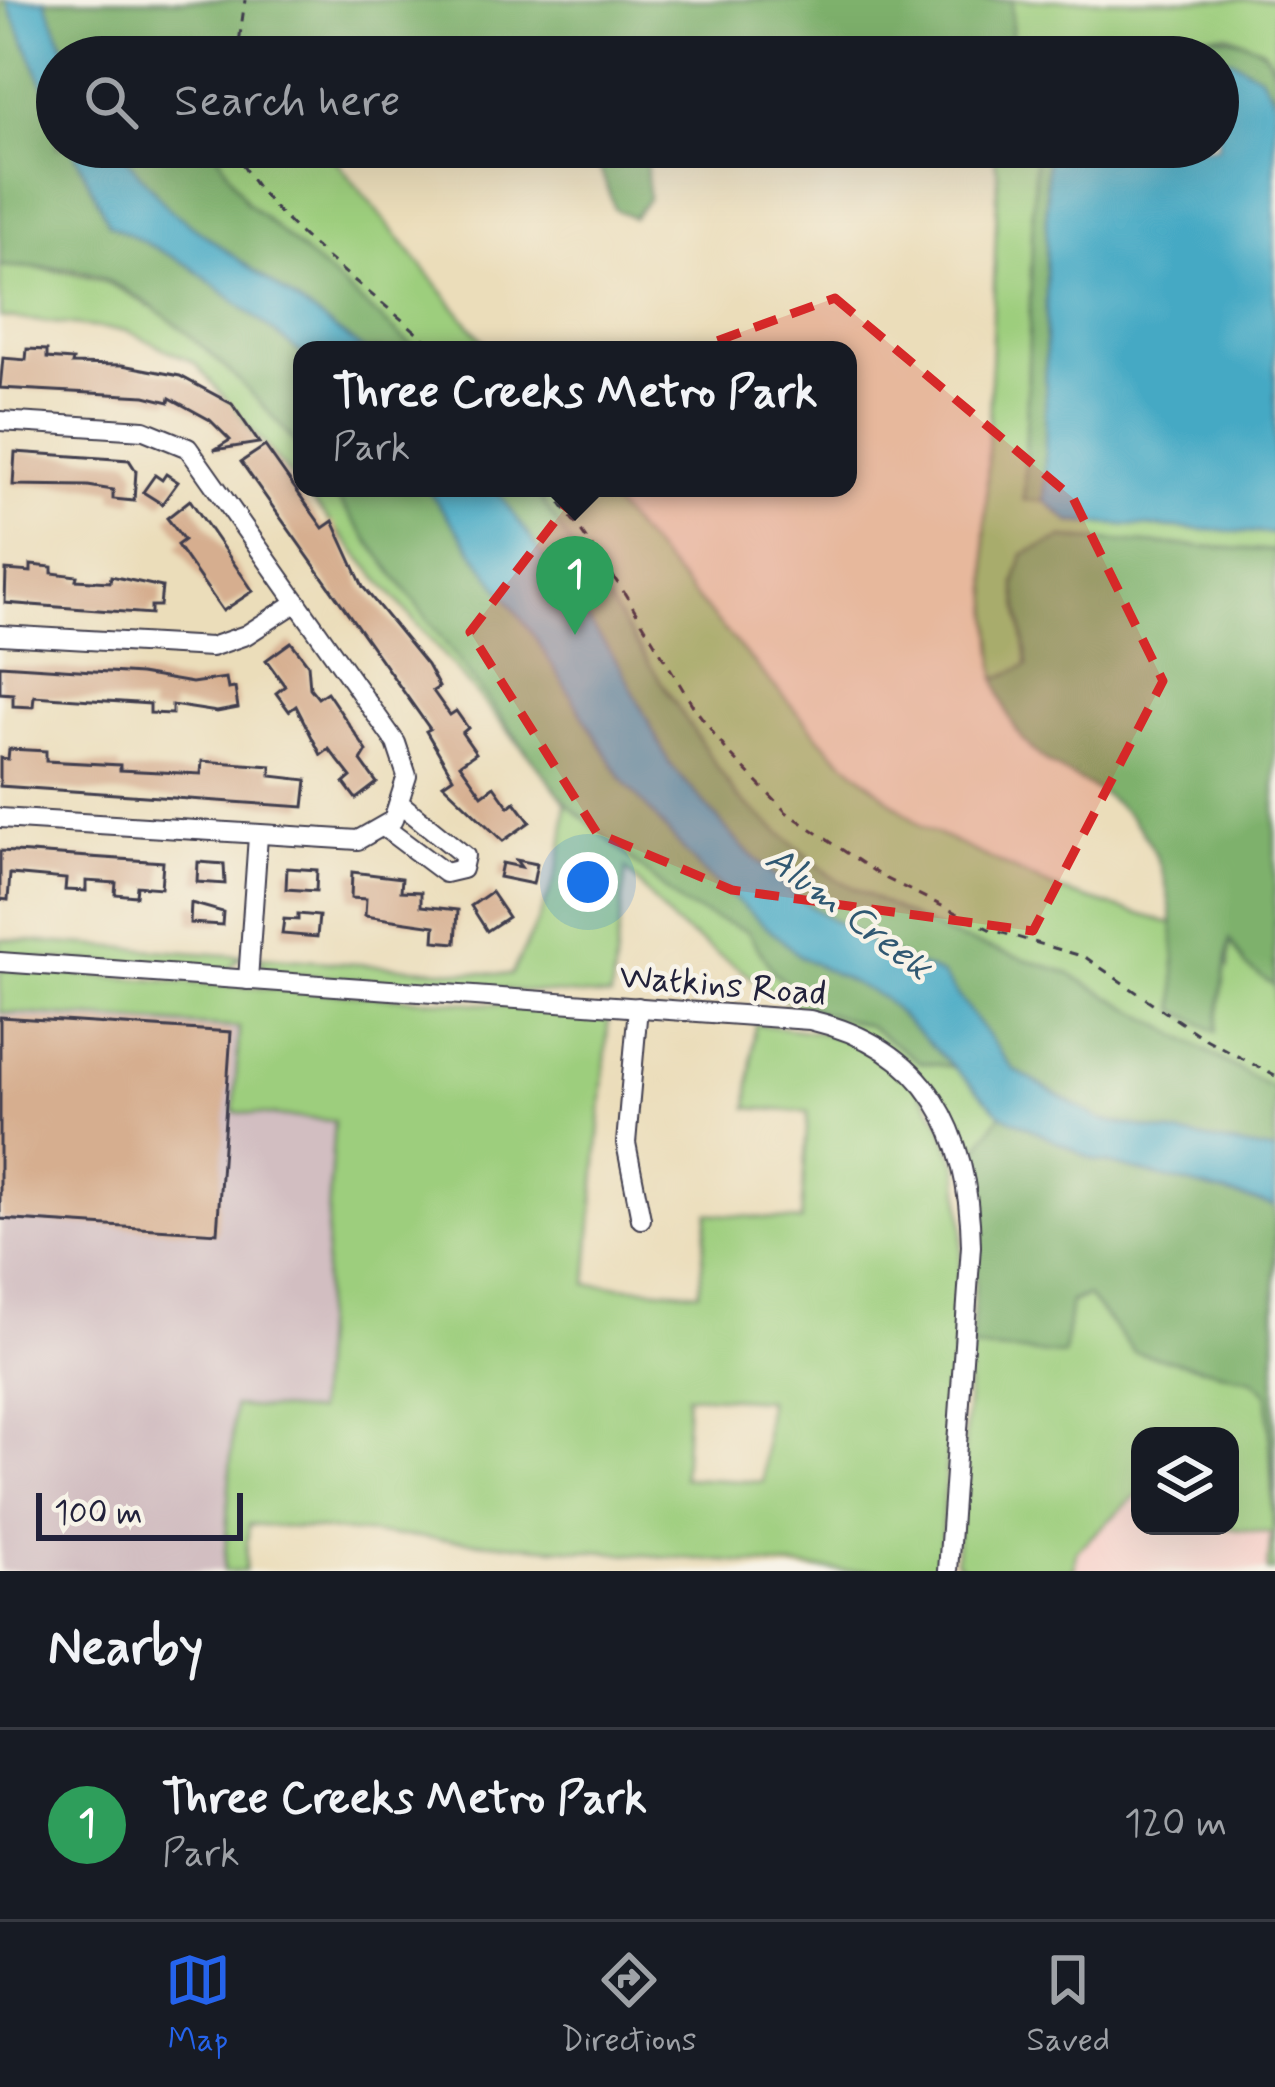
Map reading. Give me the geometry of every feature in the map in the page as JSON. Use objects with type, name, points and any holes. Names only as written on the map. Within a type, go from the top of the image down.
[{"type":"street","points":[[0,421],[170,436],[204,465],[404,758],[394,818],[341,842],[0,818]]},
{"type":"street","points":[[0,635],[211,647],[246,635],[297,602]]},
{"type":"street","points":[[248,980],[258,836]]},
{"type":"street","name":"Watkins Road","points":[[0,962],[638,1007],[840,1027],[894,1055],[945,1116],[965,1170],[971,1246],[948,1571]]},
{"type":"street","points":[[638,1007],[626,1143],[641,1220]]},
{"type":"path","points":[[240,36],[245,0]]},
{"type":"path","points":[[247,168],[260,192],[426,341]]},
{"type":"path","points":[[556,497],[622,590],[704,721],[786,812],[883,877],[989,929],[1085,957],[1186,1027],[1275,1076]]},
{"type":"highlighted area","points":[[835,298],[1073,498],[1163,681],[1033,931],[732,890],[597,833],[470,632],[684,353]]},
{"type":"shaded area","points":[[0,1012],[240,1028],[334,1121],[316,1413],[234,1407],[224,1571],[0,1571]]},
{"type":"shaded area","points":[[1131,1500],[1131,1535],[1272,1533],[1268,1571],[1074,1571],[1076,1552]]},
{"type":"green space","points":[[0,0],[1275,0],[1275,67],[1264,50],[1228,34],[36,36],[36,156],[0,108]]},
{"type":"green space","points":[[0,0],[6,0],[36,68],[36,168],[82,168],[109,224],[190,266],[293,347],[293,441],[230,372],[135,296],[74,270],[0,266]]},
{"type":"green space","points":[[45,0],[1012,0],[1012,36],[60,36]]},
{"type":"green space","points":[[1104,35],[1214,36],[1089,36]]},
{"type":"green space","points":[[1239,40],[1261,49],[1269,60],[1275,100],[1261,76],[1239,66]]},
{"type":"green space","points":[[45,168],[342,168],[483,341],[293,341],[293,478],[195,363],[127,331],[0,317],[0,266],[98,280],[151,308]]},
{"type":"green space","points":[[135,168],[226,168],[246,202],[407,341],[352,341],[169,209]]},
{"type":"green space","points":[[600,168],[647,168],[648,199],[633,218],[615,209]]},
{"type":"green space","points":[[997,168],[1034,168],[1024,500],[1045,501],[1070,522],[1275,534],[1275,551],[1062,538],[1015,584],[1028,666],[996,679],[985,539]]},
{"type":"green space","points":[[1034,168],[1047,168],[1045,501],[1024,500]]},
{"type":"green space","points":[[309,497],[606,497],[832,751],[922,827],[1058,890],[1173,924],[1229,967],[1230,937],[1246,966],[1275,986],[1275,1357],[984,1140],[972,1157],[953,1114],[919,1091],[938,1118],[958,1166],[963,1226],[939,1571],[847,1571],[249,1524],[245,1571],[224,1571],[234,1406],[316,1412],[334,1121],[234,1112],[239,1028],[0,1012],[0,969],[609,1013],[587,1284],[699,1292],[708,1213],[801,1221],[808,1112],[748,1108],[755,1024],[836,1035],[673,923],[626,869],[611,997],[277,974],[264,968],[258,957],[511,975],[550,892],[562,849],[565,802],[570,804]],"holes":[[[687,1395],[767,1400],[763,1482],[683,1478]]]},
{"type":"green space","points":[[336,497],[434,497],[537,640],[622,779],[801,957],[883,998],[953,1067],[920,1062],[869,1026],[816,1010],[774,973],[747,931],[684,906],[565,802]]},
{"type":"green space","points":[[501,497],[540,497],[737,797],[832,877],[948,935],[1066,972],[1275,1090],[1275,1152],[1101,1120],[1013,1069],[942,975],[884,951],[809,906],[744,849],[669,763],[622,669]]},
{"type":"green space","points":[[1062,538],[1275,551],[1275,986],[1246,966],[1230,940],[1216,1032],[1176,1010],[1169,898],[1145,836],[1105,795],[1042,758],[1023,740],[996,679],[1028,665],[1015,584],[1023,554]]},
{"type":"green space","points":[[0,939],[242,956],[226,971],[0,956]]},
{"type":"green space","points":[[1001,1114],[1092,1159],[1275,1206],[1275,1533],[1268,1394],[1252,1379],[1134,1352],[1088,1296],[1071,1301],[1064,1355],[971,1348],[979,1212],[972,1157]]},
{"type":"green space","points":[[1088,1296],[1134,1352],[1252,1379],[1268,1394],[1275,1571],[1268,1571],[1271,1533],[1239,1529],[1239,1427],[1131,1427],[1131,1500],[1076,1551],[1074,1571],[964,1571],[956,1560],[971,1348]]},
{"type":"water","points":[[6,0],[45,0],[60,36],[36,36],[36,68]]},
{"type":"water","points":[[1239,64],[1261,76],[1275,100],[1275,534],[1070,522],[1045,501],[1047,168],[1239,168]]},
{"type":"water","points":[[82,168],[135,168],[169,209],[352,341],[293,341],[293,347],[190,266],[109,224]]},
{"type":"water","points":[[434,497],[501,497],[622,669],[669,763],[743,848],[809,906],[884,951],[942,975],[1013,1069],[1101,1120],[1275,1152],[1275,1206],[1092,1159],[1001,1114],[883,998],[801,957],[701,870],[622,779],[537,640]]},
{"type":"building","points":[[27,349],[47,350],[47,358],[73,360],[72,364],[122,365],[180,376],[232,404],[259,443],[214,450],[230,440],[210,420],[170,398],[169,402],[145,396],[0,388],[3,358],[26,360]]},
{"type":"building","points":[[265,446],[293,486],[293,497],[301,497],[323,528],[333,521],[363,587],[427,665],[439,687],[433,691],[450,715],[456,711],[468,728],[462,733],[476,753],[460,764],[482,795],[494,786],[509,807],[515,802],[530,822],[503,841],[443,784],[453,777],[426,731],[430,729],[241,462]]},
{"type":"building","points":[[15,452],[129,460],[136,471],[134,501],[113,499],[113,490],[88,486],[13,485]]},
{"type":"building","points":[[166,474],[178,482],[162,504],[143,492],[155,475],[162,480]]},
{"type":"building","points":[[190,500],[253,591],[223,611],[177,545],[184,540],[167,518]]},
{"type":"building","points":[[31,565],[52,567],[52,573],[77,576],[76,580],[110,582],[111,576],[162,587],[160,606],[151,606],[151,614],[5,603],[6,570],[31,572]]},
{"type":"building","points":[[291,642],[308,664],[310,688],[318,698],[327,692],[367,751],[361,761],[377,783],[356,799],[344,783],[351,777],[329,749],[321,755],[296,706],[289,711],[276,693],[285,686],[266,660]]},
{"type":"building","points":[[0,665],[140,674],[192,683],[226,678],[228,689],[235,688],[238,708],[217,712],[172,705],[172,714],[150,713],[150,704],[34,696],[33,707],[13,706],[13,694],[0,693]]},
{"type":"building","points":[[9,749],[46,751],[46,761],[120,765],[120,770],[201,774],[202,761],[271,766],[271,776],[307,780],[304,807],[0,786],[0,758],[8,759]]},
{"type":"building","points":[[0,851],[163,862],[161,888],[137,886],[136,896],[115,894],[116,883],[86,881],[86,891],[65,890],[66,879],[10,874],[8,900],[0,899]]},
{"type":"building","points":[[516,860],[537,864],[533,884],[499,877],[502,863],[521,867]]},
{"type":"building","points":[[198,862],[224,864],[225,884],[197,882]]},
{"type":"building","points":[[287,868],[317,870],[316,891],[286,889]]},
{"type":"building","points":[[352,872],[402,878],[401,891],[421,892],[421,906],[458,910],[456,943],[434,941],[435,926],[365,916],[366,899],[351,898]]},
{"type":"building","points":[[491,892],[508,917],[487,931],[471,906]]},
{"type":"building","points":[[191,903],[223,912],[222,925],[190,923]]},
{"type":"building","points":[[298,914],[319,916],[317,937],[282,934],[284,919],[298,920]]},
{"type":"building","points":[[0,1017],[231,1032],[217,1233],[0,1219]]},
{"type":"place","name":"Three Creeks Metro Park","points":[[575,635]]},
{"type":"water label","name":"Alum Creek","points":[[850,911]]}]
